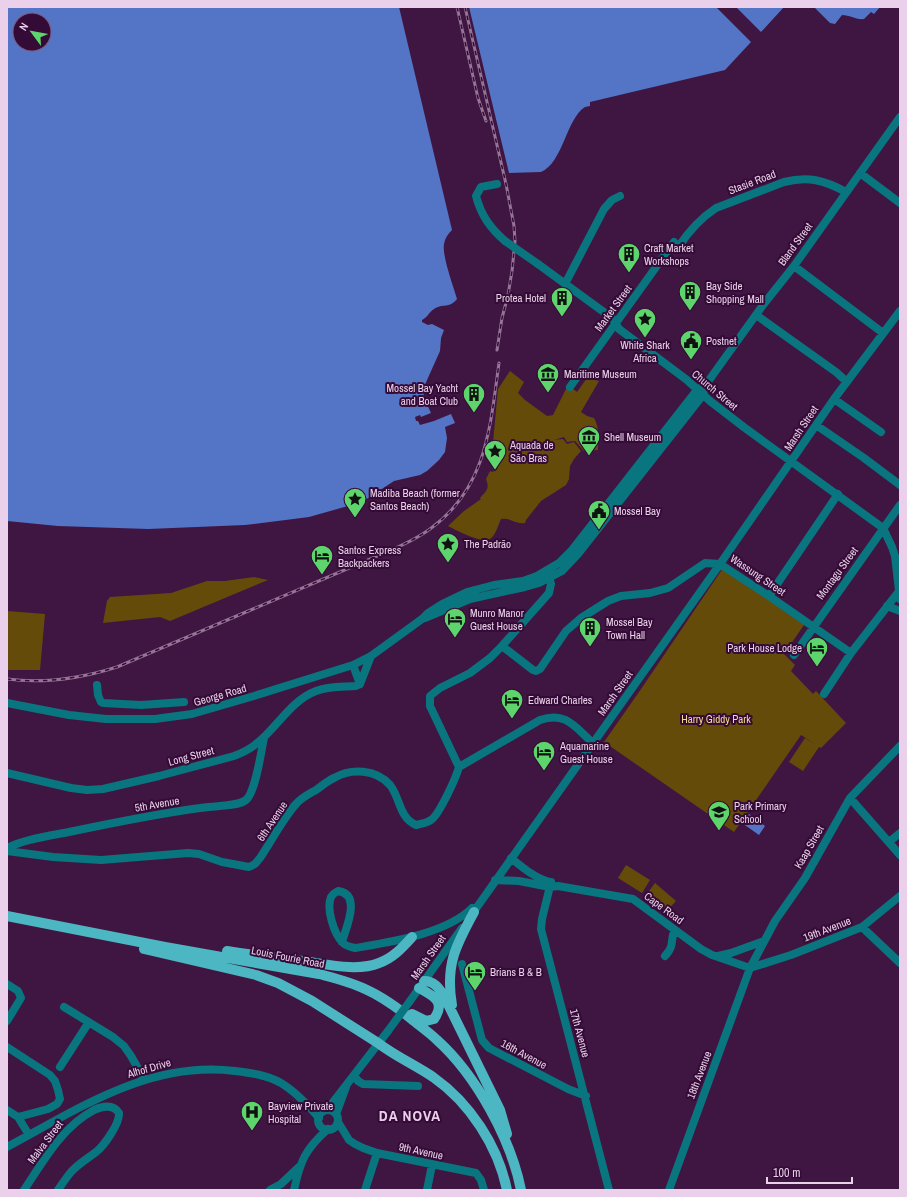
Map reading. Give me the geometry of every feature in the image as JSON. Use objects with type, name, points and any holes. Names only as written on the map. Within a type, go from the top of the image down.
[{"type":"main road","points":[[454,1018],[450,989],[450,967],[454,952],[474,912]]},
{"type":"main road","name":"Louis Fourie Road","points":[[7,916],[165,947],[319,974],[365,988],[391,1003],[438,1040],[473,1081],[488,1106],[501,1133],[520,1190]]},
{"type":"main road","points":[[7,919],[256,975],[294,990],[435,1079],[463,1105],[478,1124],[491,1146],[500,1165],[507,1190]]},
{"type":"main road","points":[[165,947],[212,950],[332,965],[363,967],[378,964],[388,959],[398,952],[412,937]]},
{"type":"main road","points":[[422,985],[433,983],[438,987],[444,996],[500,1110],[516,1158],[520,1190]]},
{"type":"main road","points":[[391,1003],[426,1021],[434,1019],[439,1012],[438,1002],[422,985]]},
{"type":"street","name":"Bland Street","points":[[700,393],[756,314],[794,266],[900,117]]},
{"type":"street","points":[[860,173],[900,203]]},
{"type":"street","name":"Stasie Road","points":[[677,244],[708,213],[716,208],[784,182],[797,179],[812,179],[823,181],[846,192]]},
{"type":"street","name":"Church Street","points":[[496,184],[482,187],[476,196],[478,204],[486,220],[496,234],[612,318],[619,329],[687,380],[700,393],[744,428],[838,494],[883,528],[895,556],[900,593]]},
{"type":"street","points":[[565,284],[604,209],[612,200],[620,196]]},
{"type":"street","name":"Market Street","points":[[570,387],[615,324],[677,244]]},
{"type":"street","points":[[794,266],[883,333]]},
{"type":"street","name":"Marsh Street","points":[[322,1116],[422,985],[509,860],[720,564],[834,399],[883,333],[897,320],[900,310]]},
{"type":"street","points":[[756,314],[836,372],[847,382]]},
{"type":"street","name":"George Road","points":[[7,703],[69,715],[106,719],[155,720],[192,714],[353,665],[371,656],[422,619],[434,608],[467,592],[494,585],[538,579],[562,571],[578,554],[700,393]]},
{"type":"street","name":"George Road","points":[[548,575],[572,550],[700,393]]},
{"type":"street","points":[[834,399],[882,432]]},
{"type":"street","points":[[816,425],[900,485]]},
{"type":"street","points":[[769,596],[838,494]]},
{"type":"street","name":"Montagu Street","points":[[794,655],[813,626],[900,505]]},
{"type":"street","name":"Wassung Street","points":[[502,646],[536,671],[540,669],[559,640],[570,628],[608,601],[620,596],[658,591],[676,583],[705,563],[720,564],[851,653]]},
{"type":"street","points":[[562,571],[558,582],[502,646],[490,658],[470,673],[440,688],[430,696],[430,706],[459,767],[540,720],[549,717],[563,719],[593,743]]},
{"type":"street","points":[[548,575],[551,584],[549,593]]},
{"type":"street","points":[[538,579],[543,591],[541,602]]},
{"type":"street","points":[[824,694],[851,653],[887,606],[900,593]]},
{"type":"street","points":[[887,606],[900,611]]},
{"type":"street","points":[[360,684],[371,656]]},
{"type":"street","points":[[353,665],[360,684]]},
{"type":"street","name":"Long Street","points":[[7,773],[71,788],[87,790],[103,789],[159,776],[234,756],[256,744],[295,704],[308,695],[318,690],[356,686],[360,684]]},
{"type":"street","points":[[97,685],[100,700],[103,703],[141,705],[184,702]]},
{"type":"street","name":"5th Avenue","points":[[7,850],[25,842],[110,823],[201,807],[244,802],[250,794],[255,782],[264,737]]},
{"type":"street","name":"Kaap Street","points":[[750,968],[775,921],[804,878],[850,798],[900,746]]},
{"type":"street","name":"6th Avenue","points":[[7,850],[53,857],[100,860],[188,853],[199,854],[222,862],[249,866],[255,864],[260,858],[289,812],[297,803],[335,777],[361,771],[375,775],[389,784],[394,790],[406,819],[416,825],[431,820],[435,817],[459,767]]},
{"type":"street","points":[[850,798],[900,855]]},
{"type":"street","points":[[889,842],[900,833]]},
{"type":"street","name":"Cape Road","points":[[509,860],[541,885]]},
{"type":"street","name":"Cape Road","points":[[509,860],[553,885]]},
{"type":"street","name":"Cape Road","points":[[495,880],[553,885],[633,899],[702,949],[750,968]]},
{"type":"street","name":"17th Avenue","points":[[553,885],[542,920],[541,929],[586,1096],[609,1190]]},
{"type":"street","points":[[342,942],[347,926],[351,902],[345,893],[338,891],[331,897],[331,920],[342,942],[349,947],[355,948],[412,937],[450,923],[463,916],[488,891]]},
{"type":"street","points":[[862,927],[900,896]]},
{"type":"street","points":[[450,923],[464,925]]},
{"type":"street","name":"19th Avenue","points":[[750,968],[791,955],[862,927],[900,962]]},
{"type":"street","points":[[664,956],[671,948],[672,936],[675,930]]},
{"type":"street","points":[[717,956],[731,953],[764,941]]},
{"type":"street","name":"16th Avenue","points":[[462,964],[482,1040],[485,1045],[495,1052],[568,1089],[586,1096]]},
{"type":"street","name":"18th Avenue","points":[[669,1190],[750,968]]},
{"type":"street","points":[[7,984],[21,994],[20,1002],[7,1021]]},
{"type":"street","points":[[64,1007],[113,1037],[124,1046],[144,1080]]},
{"type":"street","points":[[60,1067],[89,1022]]},
{"type":"street","points":[[7,1047],[50,1075],[55,1081],[60,1099],[58,1104],[48,1109],[18,1117]]},
{"type":"street","name":"Alhof Drive","points":[[7,1147],[118,1089],[144,1080],[184,1070],[222,1069],[249,1072],[266,1076],[282,1084],[322,1116]]},
{"type":"street","points":[[354,1075],[358,1081],[363,1084],[418,1086]]},
{"type":"street","name":"Marsh Street","points":[[337,1118],[339,1106],[346,1086]]},
{"type":"street","name":"Malva Street","points":[[24,1190],[52,1148],[73,1124],[97,1109],[108,1106],[117,1109],[119,1112],[118,1121],[97,1152],[83,1161],[71,1172],[58,1190]]},
{"type":"street","points":[[7,1110],[18,1117],[29,1135]]},
{"type":"street","points":[[270,1190],[281,1184],[299,1166],[316,1140],[337,1125],[337,1118],[332,1111],[322,1116],[316,1140]]},
{"type":"street","points":[[322,1116],[323,1128],[330,1129]]},
{"type":"street","name":"9th Avenue","points":[[337,1118],[347,1137]]},
{"type":"street","name":"9th Avenue","points":[[330,1129],[347,1137],[355,1144],[377,1153],[476,1173],[481,1180],[484,1190]]},
{"type":"street","points":[[365,1190],[377,1153]]},
{"type":"street","points":[[427,1190],[432,1164]]},
{"type":"street","points":[[294,1190],[299,1166]]},
{"type":"green space","points":[[510,371],[524,382],[518,393],[547,416],[553,415],[568,385],[577,392],[587,378],[599,381],[581,412],[594,418],[596,422],[598,450],[584,451],[575,441],[567,442],[564,437],[554,440],[563,439],[567,444],[574,442],[581,451],[570,466],[569,479],[566,485],[541,501],[525,523],[501,519],[492,537],[490,539],[481,540],[448,526],[464,511],[481,499],[480,498],[486,492],[486,479],[490,471],[492,472],[498,469],[489,460],[492,453],[498,389]]},
{"type":"green space","name":"Harry Giddy Park","points":[[723,568],[806,622],[784,654],[795,665],[791,671],[813,694],[816,691],[846,723],[821,748],[819,747],[803,771],[789,762],[805,738],[818,746],[801,735],[734,832],[604,742]]},
{"type":"green space","points":[[254,577],[268,580],[170,621],[160,617],[103,623],[107,601],[110,597],[171,593],[207,581],[225,581]]},
{"type":"green space","points":[[7,611],[45,614],[40,670],[7,670]]},
{"type":"green space","points":[[626,865],[650,880],[642,893],[618,878]]},
{"type":"green space","points":[[655,883],[676,901],[666,912],[646,895]]},
{"type":"water","points":[[7,7],[399,7],[452,230],[445,240],[444,249],[446,263],[457,299],[449,305],[437,307],[422,320],[422,322],[428,325],[432,324],[444,330],[441,338],[440,351],[423,389],[424,398],[431,413],[421,417],[420,415],[415,417],[416,421],[418,421],[420,425],[451,414],[455,423],[445,427],[447,438],[445,452],[439,460],[420,475],[394,481],[362,502],[309,517],[245,525],[148,529],[58,526],[7,521]]},
{"type":"water","points":[[469,7],[716,7],[751,42],[725,70],[590,102],[590,106],[585,107],[573,121],[560,151],[548,167],[541,172],[509,173]]},
{"type":"water","points":[[736,7],[784,7],[761,32]]},
{"type":"water","points":[[814,7],[880,7],[874,14],[871,12],[864,19],[842,15],[835,24],[830,23]]},
{"type":"water","points":[[749,814],[765,826],[759,835],[742,823]]},
{"type":"railway","points":[[457,7],[478,98],[486,121]]},
{"type":"railway","points":[[465,7],[506,184],[514,226],[515,241],[512,271],[497,350]]},
{"type":"railway","points":[[7,679],[35,681],[63,679],[117,667],[384,553],[423,534],[449,513],[464,495],[475,475],[488,433],[499,363]]},
{"type":"place","name":"Craft Market Workshops","points":[[629,274]]},
{"type":"place","name":"Bay Side Shopping Mall","points":[[690,312]]},
{"type":"place","name":"Protea Hotel","points":[[562,318]]},
{"type":"place","name":"White Shark Africa","points":[[645,338]]},
{"type":"place","name":"Postnet","points":[[691,360]]},
{"type":"place","name":"Maritime Museum","points":[[548,394]]},
{"type":"place","name":"Mossel Bay Yacht and Boat Club","points":[[474,414]]},
{"type":"place","name":"Shell Museum","points":[[589,456]]},
{"type":"place","name":"Aquada de São Bras","points":[[495,470]]},
{"type":"place","name":"Madiba Beach (former Santos Beach)","points":[[355,518]]},
{"type":"place","name":"Mossel Bay","points":[[599,530]]},
{"type":"place","name":"The Padrão","points":[[448,564]]},
{"type":"place","name":"Santos Express Backpackers","points":[[322,576]]},
{"type":"place","name":"Munro Manor Guest House","points":[[455,638]]},
{"type":"place","name":"Mossel Bay Town Hall","points":[[590,648]]},
{"type":"place","name":"Park House Lodge","points":[[817,668]]},
{"type":"place","name":"Edward Charles","points":[[512,720]]},
{"type":"place","name":"Aquamarine Guest House","points":[[544,772]]},
{"type":"place","name":"Park Primary School","points":[[719,832]]},
{"type":"place","name":"Brians B & B","points":[[475,992]]},
{"type":"place","name":"Bayview Private Hospital","points":[[252,1132]]},
{"type":"district","name":"DA NOVA","points":[[410,1116]]}]
